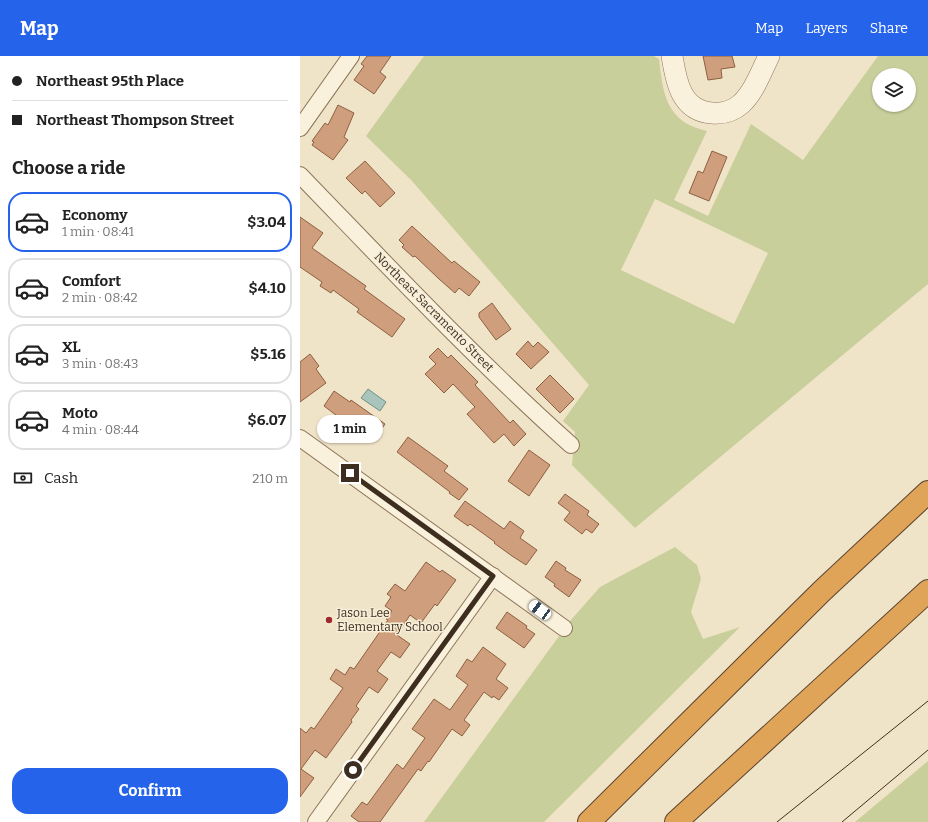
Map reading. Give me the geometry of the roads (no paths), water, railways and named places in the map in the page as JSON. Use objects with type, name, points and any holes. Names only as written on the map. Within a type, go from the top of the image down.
[{"type":"highway","points":[[589,822],[822,591],[928,492]]},
{"type":"highway","points":[[676,822],[928,592]]},
{"type":"street","points":[[300,128],[351,56]]},
{"type":"street","points":[[672,56],[678,86],[688,103],[700,111],[717,114],[727,112],[742,103],[769,56]]},
{"type":"street","name":"Northeast Sacramento Street","points":[[300,175],[444,324],[526,405],[571,445]]},
{"type":"street","points":[[300,438],[564,628]]},
{"type":"street","points":[[316,822],[493,576]]},
{"type":"water","points":[[368,389],[386,402],[380,411],[361,398]]},
{"type":"tram line","points":[[777,822],[928,701]]},
{"type":"tram line","points":[[842,822],[928,750]]},
{"type":"place","name":"Jason Lee Elementary School","points":[[329,620]]}]
